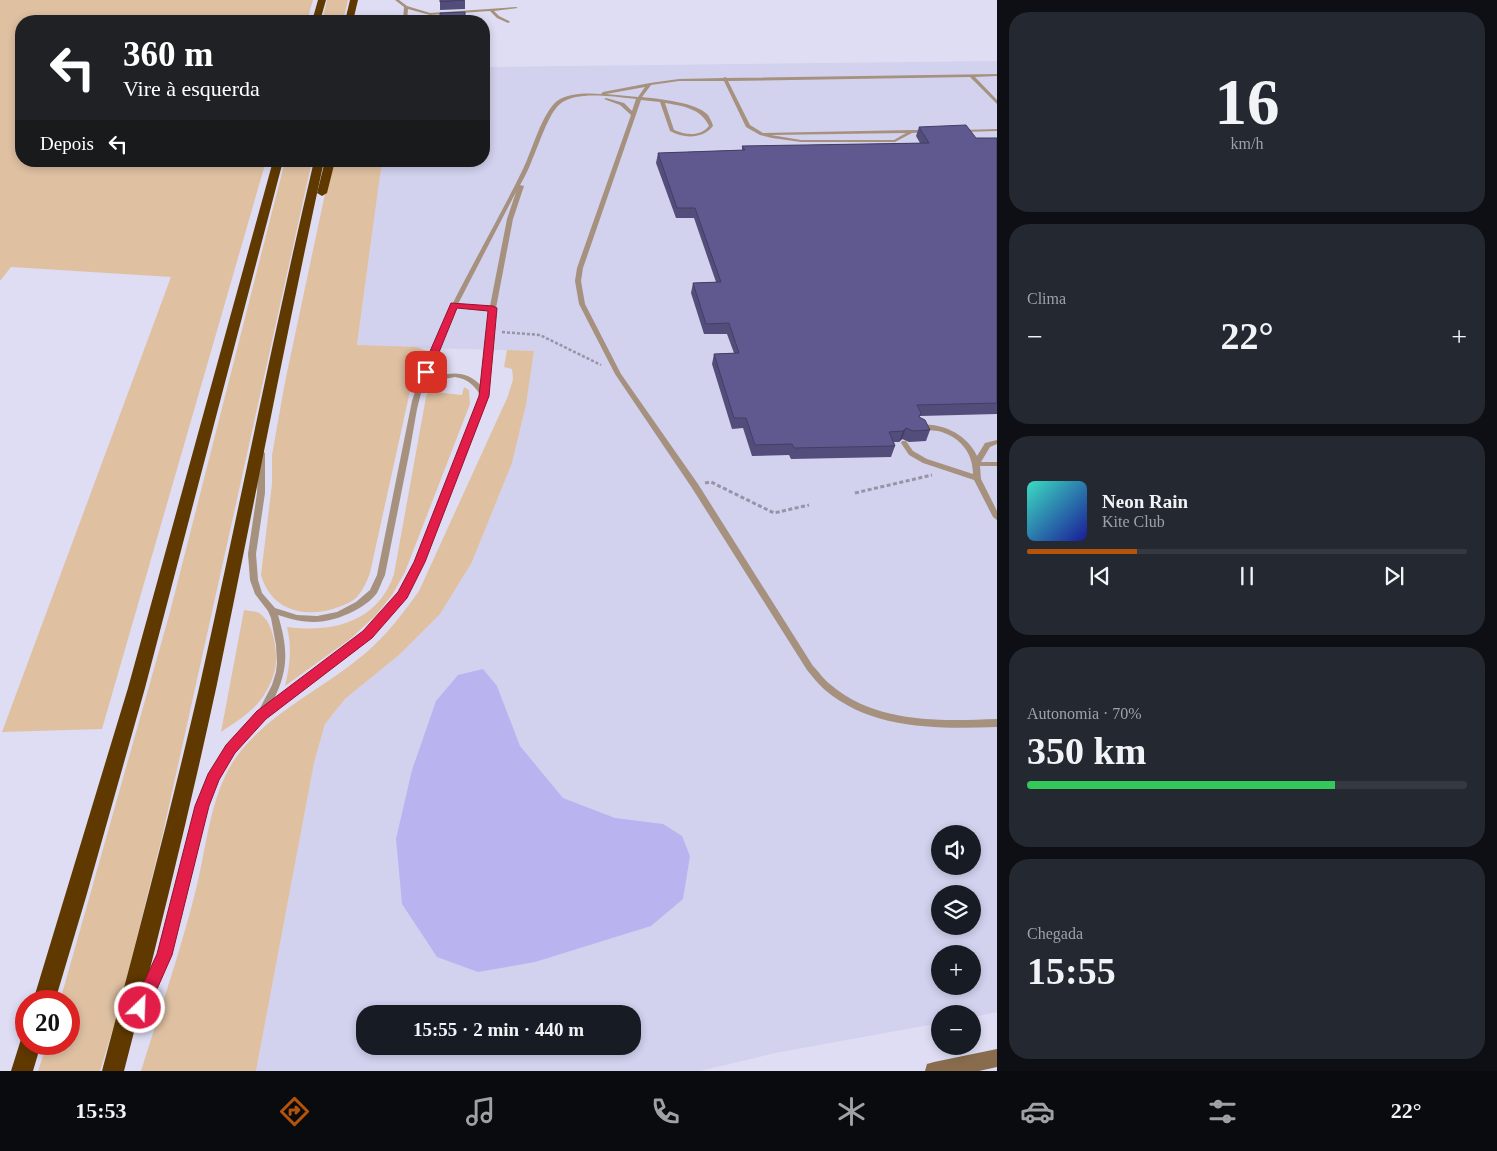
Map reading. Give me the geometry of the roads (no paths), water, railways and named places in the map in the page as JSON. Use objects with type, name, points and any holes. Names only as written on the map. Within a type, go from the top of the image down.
[{"type":"highway","points":[[318,15],[322,0]]},
{"type":"highway","points":[[350,15],[354,0]]},
{"type":"highway","points":[[47,990],[71,916],[192,489],[276,167]]},
{"type":"highway","points":[[115,1066],[166,866],[208,684],[317,167]]},
{"type":"highway","points":[[283,320],[305,269],[329,167]]},
{"type":"highway","points":[[22,1071],[27,1055]]},
{"type":"street","points":[[934,1071],[997,1058]]},
{"type":"lane","points":[[397,0],[406,7],[430,14],[516,8]]},
{"type":"lane","points":[[405,15],[406,7]]},
{"type":"lane","points":[[490,9],[498,17],[508,22]]},
{"type":"lane","points":[[272,610],[297,618],[317,619],[339,614],[360,604],[373,592],[381,575],[420,388],[454,305],[481,251],[527,168],[556,105],[567,98],[679,80],[997,75]]},
{"type":"lane","points":[[972,76],[997,103]]},
{"type":"lane","points":[[725,78],[748,126],[762,134],[786,140],[801,141],[895,141],[912,131]]},
{"type":"lane","points":[[650,84],[639,98],[580,268],[578,281],[582,304],[618,374],[695,486],[810,668],[829,689],[852,705],[880,717],[925,723],[997,722]]},
{"type":"lane","points":[[589,95],[662,101],[700,111],[706,115],[711,126],[708,132],[687,135],[672,131],[662,101]]},
{"type":"lane","points":[[589,95],[622,104],[633,115]]},
{"type":"lane","points":[[959,131],[997,130]]},
{"type":"lane","points":[[762,134],[931,131]]},
{"type":"lane","points":[[115,1066],[164,955],[202,806],[213,778],[230,749],[261,715],[368,634],[402,595],[420,562],[484,396],[493,308],[510,218],[527,168]]},
{"type":"lane","points":[[454,305],[493,308]]},
{"type":"lane","points":[[420,388],[432,379],[444,376],[462,376],[473,380],[479,385],[484,396]]},
{"type":"lane","points":[[261,715],[278,680],[282,657],[278,628],[272,610],[259,594],[254,580],[252,554],[261,494],[262,423]]},
{"type":"lane","points":[[920,427],[941,428],[956,434],[968,447],[976,464],[976,478],[997,517]]},
{"type":"lane","points":[[976,464],[987,445],[997,442]]},
{"type":"lane","points":[[904,443],[911,453],[925,461],[976,478]]},
{"type":"lane","points":[[976,464],[997,464]]}]
